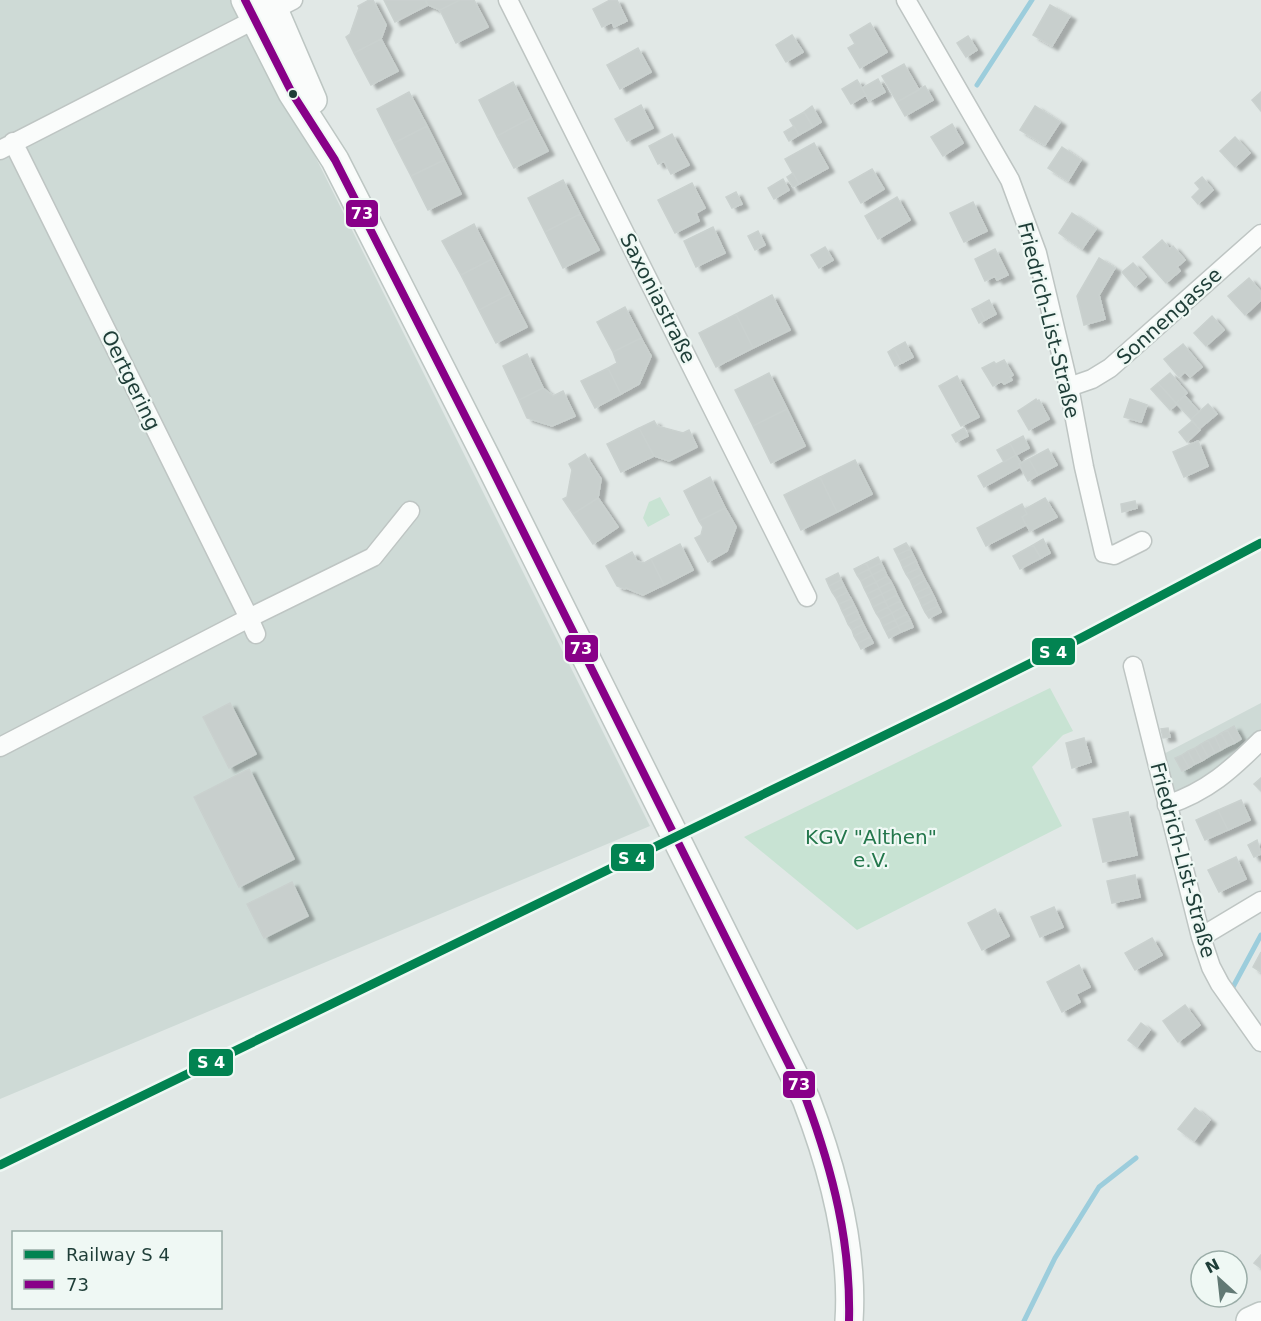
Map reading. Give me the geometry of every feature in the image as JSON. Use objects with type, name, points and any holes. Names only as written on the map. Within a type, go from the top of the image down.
[{"type":"main road","points":[[267,6],[309,87],[335,160],[806,1099],[821,1137],[844,1233],[850,1298],[849,1321]]},
{"type":"main road","points":[[1250,1321],[1261,1316]]},
{"type":"street","name":"Saxoniastraße","points":[[508,0],[807,597]]},
{"type":"street","name":"Friedrich-List-Straße","points":[[906,0],[1010,180],[1037,253],[1069,387],[1084,467],[1104,553],[1114,555],[1142,541]]},
{"type":"street","name":"Oertgering","points":[[252,626],[6,146],[267,6]]},
{"type":"street","name":"Sonnengasse","points":[[1069,387],[1092,379],[1110,368],[1261,234]]},
{"type":"street","points":[[0,747],[252,626],[373,557],[410,511]]},
{"type":"street","name":"Friedrich-List-Straße","points":[[1133,666],[1201,937],[1211,967],[1220,984],[1261,1042]]},
{"type":"street","points":[[1167,805],[1201,792],[1221,778],[1261,740]]},
{"type":"street","points":[[1201,937],[1261,901]]},
{"type":"shaded area","points":[[0,0],[237,0],[650,826],[0,1099]]},
{"type":"shaded area","points":[[1261,703],[1261,740],[1167,805],[1156,758]]},
{"type":"green space","points":[[660,497],[670,515],[648,527],[643,518],[649,502]]},
{"type":"green space","name":"KGV \"Althen\" e.V.","points":[[1050,688],[1073,731],[1063,735],[1032,767],[1062,826],[857,930],[744,837]]},
{"type":"building","points":[[373,0],[386,25],[381,39],[354,53],[346,37],[350,34],[358,6]]},
{"type":"building","points":[[384,0],[425,0],[428,5],[395,22]]},
{"type":"building","points":[[425,0],[460,0],[440,10],[428,5]]},
{"type":"building","points":[[460,0],[474,0],[488,27],[456,43],[440,10]]},
{"type":"building","points":[[610,0],[617,0],[627,21],[614,27],[612,22],[602,27],[593,9]]},
{"type":"building","points":[[1050,5],[1070,16],[1052,46],[1033,35]]},
{"type":"building","points":[[870,23],[887,52],[860,68],[848,48],[855,44],[850,35]]},
{"type":"building","points":[[792,35],[803,52],[786,62],[776,45]]},
{"type":"building","points":[[968,36],[977,50],[966,57],[957,43]]},
{"type":"building","points":[[381,39],[398,71],[371,85],[354,53]]},
{"type":"building","points":[[638,48],[651,72],[620,89],[607,65]]},
{"type":"building","points":[[904,64],[919,90],[897,102],[882,76]]},
{"type":"building","points":[[878,79],[885,92],[869,101],[862,88]]},
{"type":"building","points":[[857,80],[866,95],[851,104],[842,89]]},
{"type":"building","points":[[513,82],[531,118],[497,136],[479,100]]},
{"type":"building","points":[[925,86],[933,100],[905,116],[897,102]]},
{"type":"building","points":[[409,92],[427,126],[394,143],[377,109]]},
{"type":"building","points":[[1261,92],[1261,111],[1252,100]]},
{"type":"building","points":[[641,105],[653,128],[627,141],[615,119]]},
{"type":"building","points":[[812,106],[821,122],[813,127],[804,112]]},
{"type":"building","points":[[1035,106],[1060,122],[1045,145],[1020,130]]},
{"type":"building","points":[[804,112],[813,127],[799,135],[790,120]]},
{"type":"building","points":[[531,118],[548,151],[514,168],[497,136]]},
{"type":"building","points":[[952,124],[963,143],[943,156],[931,137]]},
{"type":"building","points":[[427,126],[444,160],[411,176],[394,143]]},
{"type":"building","points":[[794,126],[799,135],[789,141],[784,132]]},
{"type":"building","points":[[672,134],[689,165],[671,174],[664,161],[658,164],[649,146]]},
{"type":"building","points":[[1235,137],[1250,153],[1235,167],[1220,151]]},
{"type":"building","points":[[814,143],[828,168],[799,184],[785,159]]},
{"type":"building","points":[[1062,147],[1081,160],[1068,181],[1048,168]]},
{"type":"building","points":[[444,160],[461,194],[428,210],[411,176]]},
{"type":"building","points":[[872,169],[884,189],[861,203],[849,182]]},
{"type":"building","points":[[793,173],[799,184],[793,187],[787,177]]},
{"type":"building","points":[[1202,177],[1213,190],[1198,204],[1192,197],[1200,189],[1195,183]]},
{"type":"building","points":[[783,179],[789,190],[774,199],[768,188]]},
{"type":"building","points":[[563,180],[580,214],[545,232],[528,198]]},
{"type":"building","points":[[692,183],[705,208],[696,213],[699,221],[675,233],[658,200]]},
{"type":"building","points":[[736,192],[742,204],[732,208],[726,197]]},
{"type":"building","points":[[897,197],[910,220],[878,239],[865,216]]},
{"type":"building","points":[[973,202],[987,231],[964,242],[950,213]]},
{"type":"building","points":[[1072,213],[1096,229],[1082,249],[1059,233]]},
{"type":"building","points":[[580,214],[599,250],[563,268],[545,232]]},
{"type":"building","points":[[474,224],[492,259],[461,275],[442,241]]},
{"type":"building","points":[[713,227],[725,253],[696,267],[684,241]]},
{"type":"building","points":[[758,231],[765,245],[755,250],[748,236]]},
{"type":"building","points":[[1162,240],[1170,249],[1173,246],[1185,260],[1177,267],[1180,271],[1166,283],[1143,257]]},
{"type":"building","points":[[825,247],[833,260],[819,268],[811,255]]},
{"type":"building","points":[[995,249],[1008,275],[997,280],[995,276],[985,281],[975,259]]},
{"type":"building","points":[[1099,258],[1115,268],[1099,295],[1105,319],[1084,325],[1077,296]]},
{"type":"building","points":[[492,259],[510,294],[479,310],[461,275]]},
{"type":"building","points":[[1133,263],[1146,277],[1135,287],[1122,272]]},
{"type":"building","points":[[1249,278],[1261,292],[1261,300],[1245,315],[1228,296]]},
{"type":"building","points":[[510,294],[527,327],[496,343],[479,310]]},
{"type":"building","points":[[772,295],[790,330],[753,348],[736,314]]},
{"type":"building","points":[[989,300],[996,314],[985,320],[978,306]]},
{"type":"building","points":[[978,306],[985,320],[979,323],[972,309]]},
{"type":"building","points":[[625,307],[641,338],[613,352],[597,322]]},
{"type":"building","points":[[736,314],[753,348],[716,367],[699,333]]},
{"type":"building","points":[[1212,316],[1224,330],[1206,346],[1194,333]]},
{"type":"building","points":[[641,338],[651,356],[639,384],[621,394],[608,368],[617,363],[613,352]]},
{"type":"building","points":[[905,342],[913,357],[902,363],[894,348]]},
{"type":"building","points":[[1183,344],[1202,367],[1190,377],[1185,372],[1179,377],[1164,359]]},
{"type":"building","points":[[894,348],[902,363],[895,366],[888,352]]},
{"type":"building","points":[[527,354],[543,388],[519,400],[503,366]]},
{"type":"building","points":[[1004,360],[1013,375],[1010,377],[1012,380],[1004,384],[1002,381],[993,386],[982,368]]},
{"type":"building","points":[[608,368],[621,394],[595,408],[581,381]]},
{"type":"building","points":[[769,373],[787,409],[753,426],[735,390]]},
{"type":"building","points":[[1170,373],[1187,393],[1176,403],[1158,383]]},
{"type":"building","points":[[957,376],[979,417],[961,426],[939,386]]},
{"type":"building","points":[[1158,383],[1177,404],[1170,410],[1151,389]]},
{"type":"building","points":[[543,388],[553,396],[563,391],[575,416],[552,426],[527,418],[519,400]]},
{"type":"building","points":[[1185,396],[1199,412],[1191,419],[1176,403]]},
{"type":"building","points":[[1036,399],[1039,400],[1049,419],[1029,430],[1018,411]]},
{"type":"building","points":[[1130,399],[1147,405],[1141,422],[1124,417]]},
{"type":"building","points":[[1208,404],[1217,414],[1199,429],[1191,419]]},
{"type":"building","points":[[787,409],[805,446],[771,463],[753,426]]},
{"type":"building","points":[[654,421],[657,426],[683,433],[689,430],[697,447],[669,461],[654,456],[639,428]]},
{"type":"building","points":[[1192,421],[1200,430],[1187,442],[1179,432]]},
{"type":"building","points":[[639,428],[654,456],[621,472],[607,444]]},
{"type":"building","points":[[964,428],[968,436],[956,442],[952,435]]},
{"type":"building","points":[[1023,436],[1029,448],[1016,455],[1010,443]]},
{"type":"building","points":[[1198,441],[1208,466],[1184,477],[1173,452]]},
{"type":"building","points":[[1010,443],[1016,455],[1004,462],[997,450]]},
{"type":"building","points":[[1048,449],[1057,465],[1038,475],[1029,459]]},
{"type":"building","points":[[585,454],[601,479],[598,498],[573,514],[563,499],[567,497],[572,470],[569,464]]},
{"type":"building","points":[[1016,455],[1021,463],[1020,467],[984,487],[978,476]]},
{"type":"building","points":[[1029,459],[1038,475],[1028,481],[1019,464]]},
{"type":"building","points":[[855,460],[872,494],[837,512],[820,477]]},
{"type":"building","points":[[710,477],[725,508],[699,521],[684,491]]},
{"type":"building","points":[[820,477],[837,512],[801,530],[784,495]]},
{"type":"building","points":[[598,498],[618,527],[593,544],[573,514]]},
{"type":"building","points":[[1045,498],[1057,517],[1030,531],[1022,517],[1027,514],[1025,509]]},
{"type":"building","points":[[1135,501],[1137,508],[1122,512],[1121,504]]},
{"type":"building","points":[[1022,504],[1027,514],[1022,517],[1026,525],[986,546],[977,528]]},
{"type":"building","points":[[725,508],[736,527],[727,551],[708,562],[695,538],[701,535],[703,527],[699,521]]},
{"type":"building","points":[[1043,539],[1050,553],[1041,558],[1033,545]]},
{"type":"building","points":[[906,543],[910,549],[897,555],[894,549]]},
{"type":"building","points":[[680,544],[693,570],[664,585],[651,559]]},
{"type":"building","points":[[1033,545],[1041,558],[1020,569],[1013,556]]},
{"type":"building","points":[[910,549],[913,555],[900,561],[897,555]]},
{"type":"building","points":[[632,552],[637,561],[644,563],[651,559],[664,585],[643,595],[617,586],[606,566]]},
{"type":"building","points":[[913,555],[916,561],[903,568],[900,561]]},
{"type":"building","points":[[878,557],[881,563],[869,569],[866,563]]},
{"type":"building","points":[[916,561],[919,568],[906,574],[903,568]]},
{"type":"building","points":[[866,563],[869,569],[857,575],[854,569]]},
{"type":"building","points":[[881,563],[884,569],[872,575],[869,569]]},
{"type":"building","points":[[919,568],[922,574],[910,580],[906,574]]},
{"type":"building","points":[[869,569],[872,575],[861,581],[857,575]]},
{"type":"building","points":[[884,569],[887,576],[876,582],[872,575]]},
{"type":"building","points":[[838,573],[841,580],[829,586],[826,579]]},
{"type":"building","points":[[922,574],[925,580],[913,587],[910,580]]},
{"type":"building","points":[[872,575],[876,582],[864,588],[861,581]]},
{"type":"building","points":[[887,576],[891,582],[879,588],[876,582]]},
{"type":"building","points":[[841,580],[844,586],[832,592],[829,586]]},
{"type":"building","points":[[925,580],[929,587],[916,593],[913,587]]},
{"type":"building","points":[[876,582],[879,588],[867,594],[864,588]]},
{"type":"building","points":[[891,582],[894,588],[882,594],[879,588]]},
{"type":"building","points":[[844,586],[847,592],[836,598],[832,592]]},
{"type":"building","points":[[929,587],[932,593],[919,599],[916,593]]},
{"type":"building","points":[[879,588],[882,594],[870,600],[867,594]]},
{"type":"building","points":[[894,588],[897,595],[885,601],[882,594]]},
{"type":"building","points":[[847,592],[851,599],[839,604],[836,598]]},
{"type":"building","points":[[932,593],[935,599],[922,606],[919,599]]},
{"type":"building","points":[[882,594],[885,601],[873,607],[870,600]]},
{"type":"building","points":[[897,595],[900,601],[888,607],[885,601]]},
{"type":"building","points":[[851,599],[854,605],[842,611],[839,604]]},
{"type":"building","points":[[935,599],[938,606],[925,612],[922,606]]},
{"type":"building","points":[[885,601],[888,607],[876,613],[873,607]]},
{"type":"building","points":[[900,601],[903,607],[892,613],[888,607]]},
{"type":"building","points":[[854,605],[857,611],[845,617],[842,611]]},
{"type":"building","points":[[938,606],[941,612],[929,618],[925,612]]},
{"type":"building","points":[[888,607],[892,613],[880,619],[876,613]]},
{"type":"building","points":[[903,607],[907,614],[895,620],[892,613]]},
{"type":"building","points":[[857,611],[860,618],[848,624],[845,617]]},
{"type":"building","points":[[892,613],[895,620],[883,626],[880,619]]},
{"type":"building","points":[[907,614],[910,620],[898,626],[895,620]]},
{"type":"building","points":[[860,618],[863,624],[852,630],[848,624]]},
{"type":"building","points":[[895,620],[898,626],[886,632],[883,626]]},
{"type":"building","points":[[910,620],[913,627],[901,632],[898,626]]},
{"type":"building","points":[[863,624],[866,630],[854,636],[852,630]]},
{"type":"building","points":[[898,626],[901,632],[889,638],[886,632]]},
{"type":"building","points":[[866,630],[870,637],[858,643],[854,636]]},
{"type":"building","points":[[870,637],[873,643],[861,649],[858,643]]},
{"type":"building","points":[[230,703],[256,754],[229,768],[203,717]]},
{"type":"building","points":[[1234,726],[1241,739],[1235,743],[1227,730]]},
{"type":"building","points":[[1168,728],[1170,737],[1163,738],[1161,729]]},
{"type":"building","points":[[1227,730],[1235,743],[1228,746],[1221,733]]},
{"type":"building","points":[[1221,733],[1228,746],[1221,750],[1215,737]]},
{"type":"building","points":[[1215,737],[1221,750],[1215,753],[1208,740]]},
{"type":"building","points":[[1084,738],[1091,762],[1072,768],[1066,743]]},
{"type":"building","points":[[1208,740],[1215,753],[1208,757],[1201,744]]},
{"type":"building","points":[[1201,744],[1208,757],[1202,761],[1195,748]]},
{"type":"building","points":[[1195,748],[1202,761],[1195,764],[1188,751]]},
{"type":"building","points":[[1188,751],[1195,764],[1189,768],[1182,755]]},
{"type":"building","points":[[1182,755],[1189,768],[1182,771],[1175,758]]},
{"type":"building","points":[[249,769],[294,859],[239,887],[194,797]]},
{"type":"building","points":[[1261,778],[1261,791],[1254,784]]},
{"type":"building","points":[[1241,800],[1250,820],[1228,830],[1218,810]]},
{"type":"building","points":[[1218,810],[1228,830],[1205,840],[1196,820]]},
{"type":"building","points":[[1128,812],[1137,855],[1103,862],[1093,819]]},
{"type":"building","points":[[1257,840],[1261,854],[1254,857],[1248,845]]},
{"type":"building","points":[[1236,857],[1246,879],[1219,892],[1208,870]]},
{"type":"building","points":[[1135,875],[1140,897],[1112,903],[1107,881]]},
{"type":"building","points":[[292,882],[308,916],[264,938],[247,904]]},
{"type":"building","points":[[1054,907],[1063,927],[1040,937],[1031,917]]},
{"type":"building","points":[[995,909],[1009,936],[982,950],[968,923]]},
{"type":"building","points":[[1152,938],[1162,955],[1135,970],[1125,953]]},
{"type":"building","points":[[1261,952],[1261,972],[1253,967]]},
{"type":"building","points":[[1079,965],[1090,987],[1076,994],[1080,1002],[1062,1012],[1047,982]]},
{"type":"building","points":[[1185,1005],[1200,1025],[1178,1042],[1163,1021]]},
{"type":"building","points":[[1141,1023],[1150,1030],[1137,1047],[1128,1040]]},
{"type":"building","points":[[1195,1108],[1210,1120],[1194,1141],[1178,1129]]},
{"type":"building","points":[[1261,1255],[1261,1268],[1254,1263]]},
{"type":"waterway","points":[[977,85],[1032,0]]},
{"type":"waterway","points":[[1233,987],[1261,935]]},
{"type":"waterway","points":[[1024,1321],[1055,1258],[1099,1187],[1136,1158]]},
{"type":"transit line","name":"73","points":[[245,0],[292,93],[335,160],[487,459],[806,1099],[832,1181],[838,1208],[847,1264],[849,1321]]},
{"type":"transit line","points":[[0,1165],[947,705],[1081,638],[1261,543]]}]
